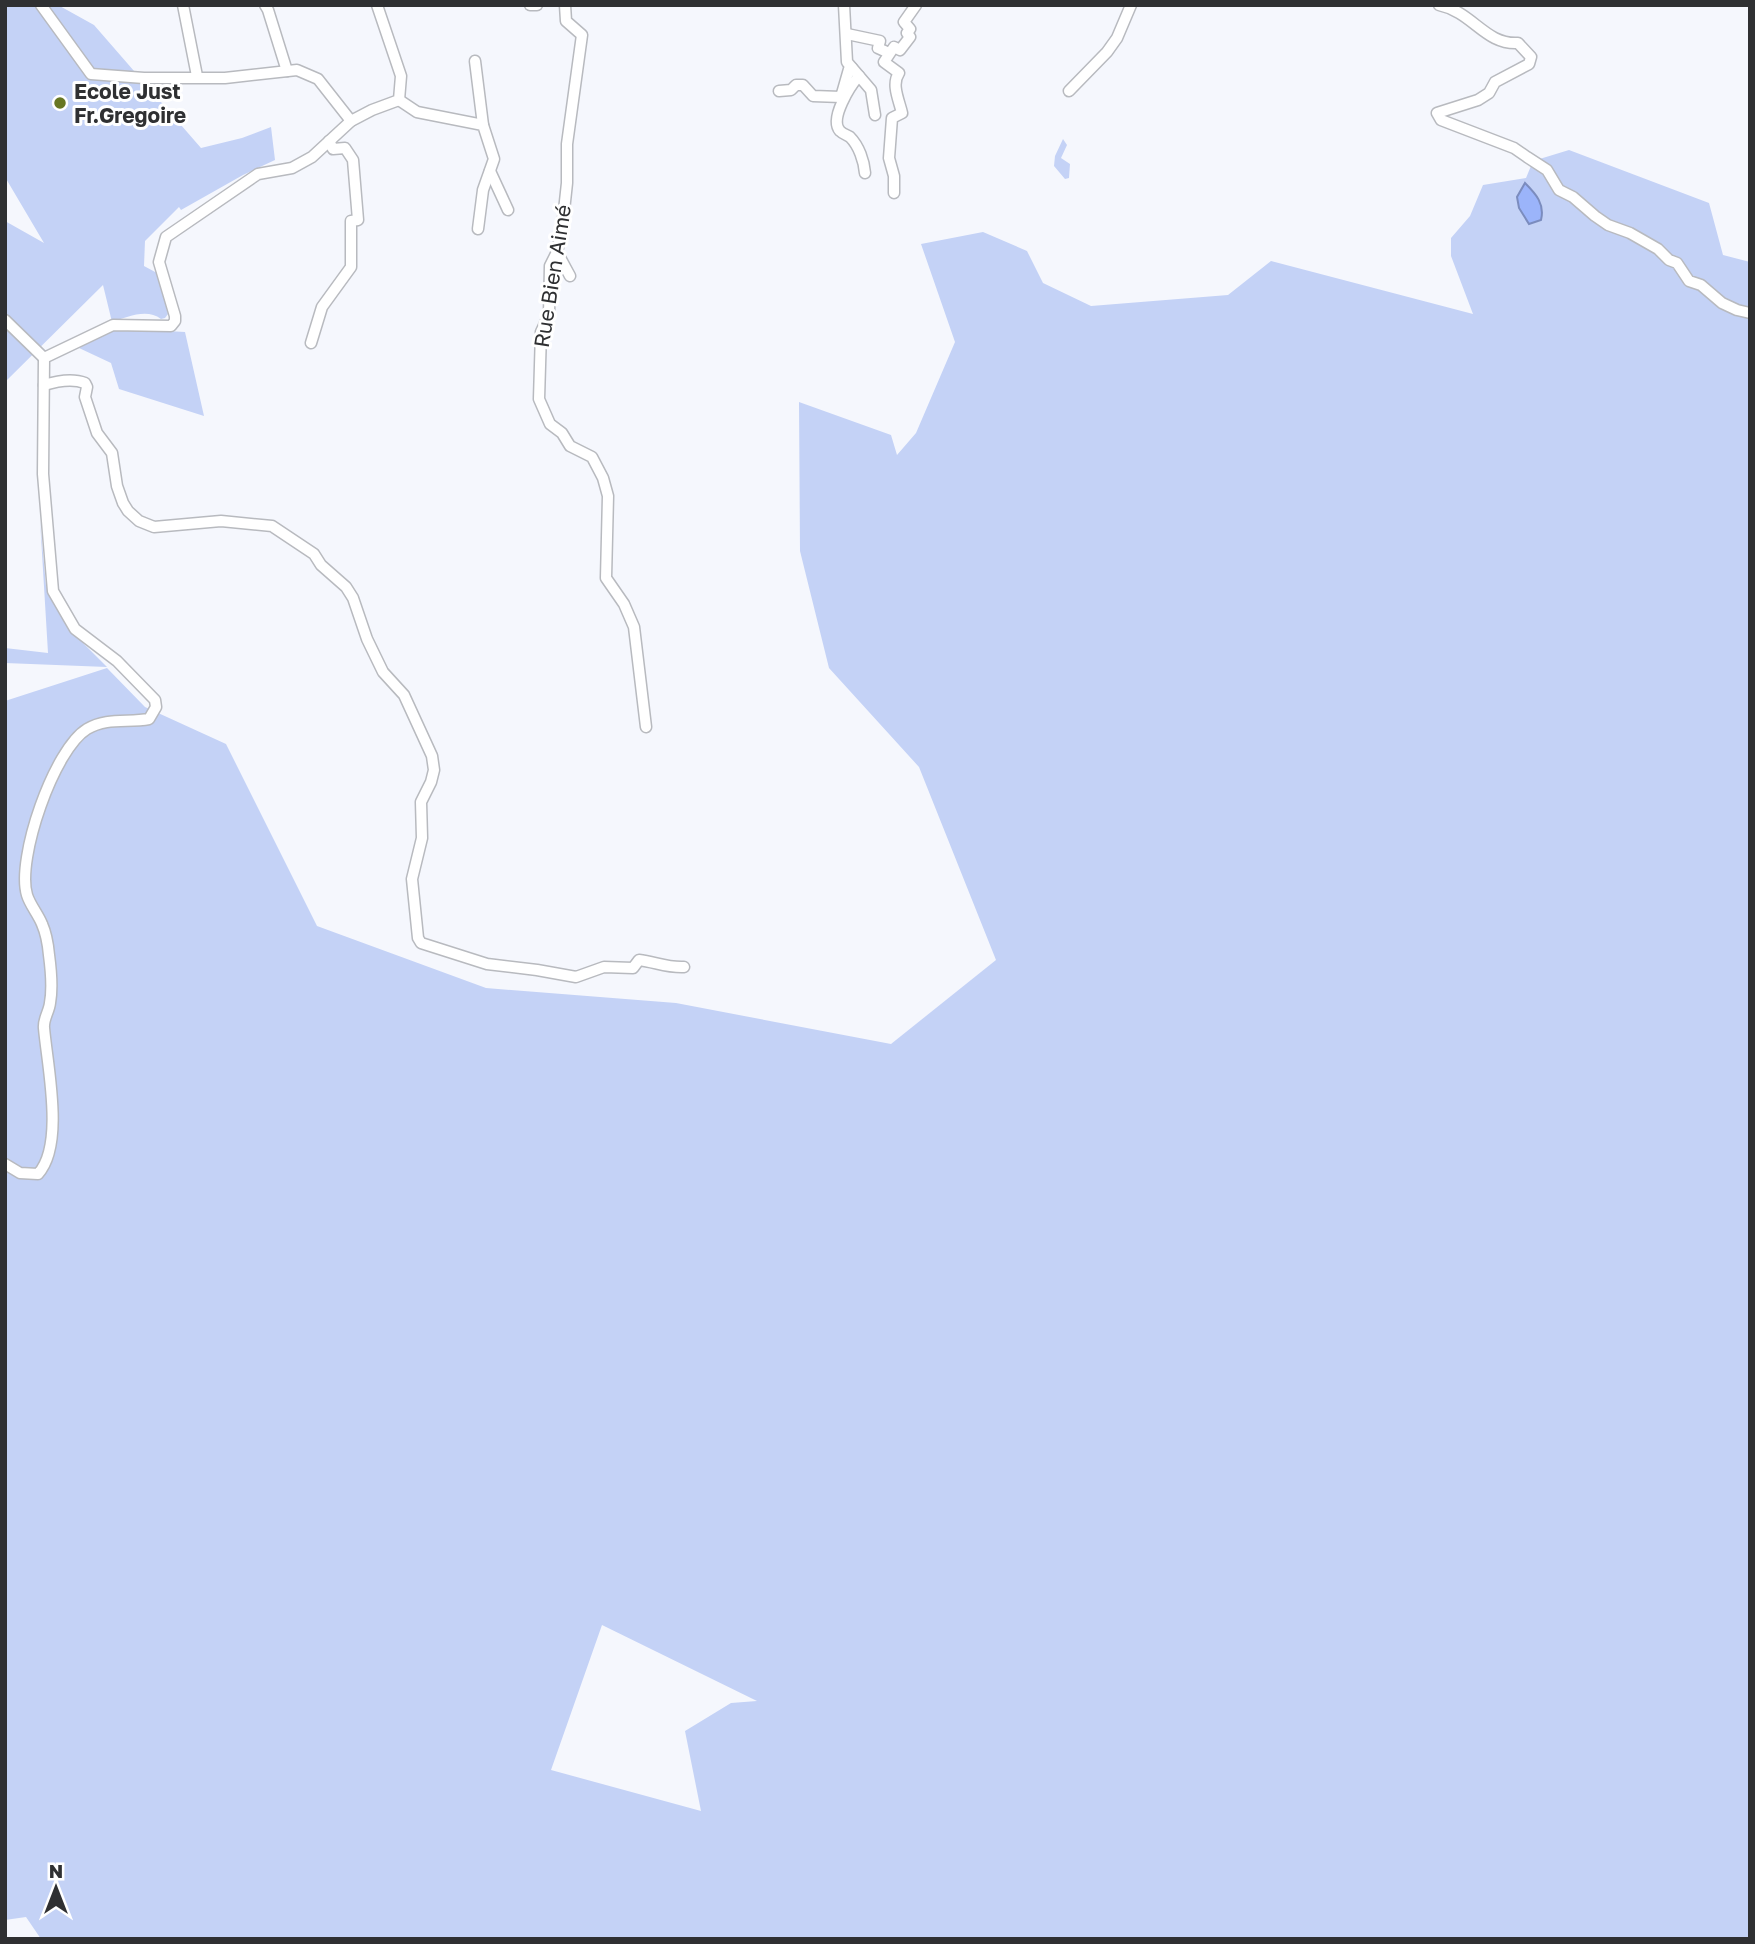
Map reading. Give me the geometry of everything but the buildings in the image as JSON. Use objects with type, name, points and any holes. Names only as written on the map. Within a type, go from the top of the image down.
[{"type":"street","points":[[41,5],[91,74],[144,78],[225,78],[297,70],[318,79],[351,121]]},
{"type":"street","points":[[183,5],[197,76]]},
{"type":"street","points":[[265,5],[287,71]]},
{"type":"street","points":[[377,5],[401,76],[399,100]]},
{"type":"street","points":[[530,5],[537,5]]},
{"type":"street","name":"Rue Bien Aimé","points":[[565,5],[566,21],[582,35],[567,144],[564,206],[557,252],[550,266],[549,315],[541,332],[538,398],[550,424],[562,433],[570,446],[592,457],[603,478],[608,496],[606,578],[624,604],[634,627],[646,727]]},
{"type":"street","points":[[844,5],[847,62],[873,95],[875,115]]},
{"type":"street","points":[[894,193],[889,136],[892,118],[901,113],[895,78],[899,73],[884,62],[894,47],[900,50],[910,37],[907,33],[910,29],[904,22],[916,5]]},
{"type":"street","points":[[1069,91],[1112,45],[1132,5]]},
{"type":"street","points":[[1438,5],[1454,8],[1492,38],[1518,43],[1531,57],[1529,64],[1495,82],[1489,93],[1478,100],[1437,113],[1441,120],[1514,148],[1547,170],[1559,190],[1573,197],[1595,216],[1658,249],[1669,260],[1677,263],[1689,281],[1701,285],[1722,303],[1750,313]]},
{"type":"street","points":[[847,34],[880,41],[878,48],[889,53]]},
{"type":"street","points":[[475,61],[483,125],[494,159],[483,190],[478,229]]},
{"type":"street","points":[[779,91],[803,85],[813,96],[841,97],[849,69],[855,72]]},
{"type":"street","points":[[855,72],[836,121],[841,132],[853,140],[862,157],[865,173]]},
{"type":"street","points":[[44,358],[113,325],[171,326],[175,316],[159,262],[166,237],[258,174],[292,168],[313,157],[351,121],[399,100]]},
{"type":"street","points":[[399,100],[418,112],[483,125]]},
{"type":"street","points":[[312,343],[322,307],[351,267],[351,221],[358,220],[353,160],[345,148],[333,149],[329,141]]},
{"type":"street","points":[[490,171],[508,209]]},
{"type":"street","points":[[557,252],[570,276]]},
{"type":"street","points":[[5,320],[44,358],[43,474],[53,591],[75,629],[117,661],[155,700],[156,707],[149,719],[101,723],[86,730],[70,745],[53,776],[34,829],[25,876],[27,895],[42,923],[49,953],[51,1000],[43,1025],[50,1068],[53,1115],[45,1163],[38,1174],[20,1173],[5,1164]]},
{"type":"street","points":[[44,385],[71,380],[85,383],[85,397],[97,433],[112,453],[117,486],[123,503],[139,521],[154,527],[221,521],[272,526],[314,554],[321,565],[346,587],[354,598],[366,639],[383,672],[404,695],[432,756],[434,770],[421,802],[422,838],[412,878],[418,938],[421,943],[487,964],[576,977],[604,967],[633,968],[639,960],[656,962],[670,968],[684,967]]},
{"type":"shaded area","points":[[5,5],[58,5],[94,25],[201,148],[242,138],[271,127],[275,160],[181,210],[179,207],[145,241],[144,266],[157,273],[168,314],[165,318],[143,314],[112,322],[103,285],[5,382],[5,221],[44,243],[5,177]]},
{"type":"shaded area","points":[[1063,139],[1067,145],[1061,158],[1070,164],[1069,178],[1065,179],[1054,166],[1055,156]]},
{"type":"shaded area","points":[[1569,150],[1709,203],[1723,255],[1750,262],[1750,1939],[41,1939],[26,1917],[5,1920],[5,701],[107,668],[145,707],[226,744],[317,926],[486,988],[676,1003],[891,1044],[996,960],[919,767],[829,668],[800,551],[799,402],[891,435],[897,455],[916,433],[955,342],[921,244],[983,232],[1027,251],[1043,283],[1091,306],[1228,295],[1271,261],[1473,314],[1451,256],[1451,238],[1470,216],[1483,185],[1526,178],[1533,161]],"holes":[[[602,1625],[757,1701],[731,1703],[685,1731],[701,1811],[551,1770]]]},
{"type":"shaded area","points":[[113,328],[185,332],[204,416],[119,389],[111,363],[79,348]]},
{"type":"shaded area","points":[[40,520],[46,586],[69,629],[107,667],[5,663],[5,648],[48,653]]},
{"type":"water","points":[[1525,183],[1536,195],[1542,209],[1541,220],[1529,224],[1519,208],[1517,197]]},
{"type":"place","name":"Ecole Just Fr.Gregoire","points":[[60,103]]}]
